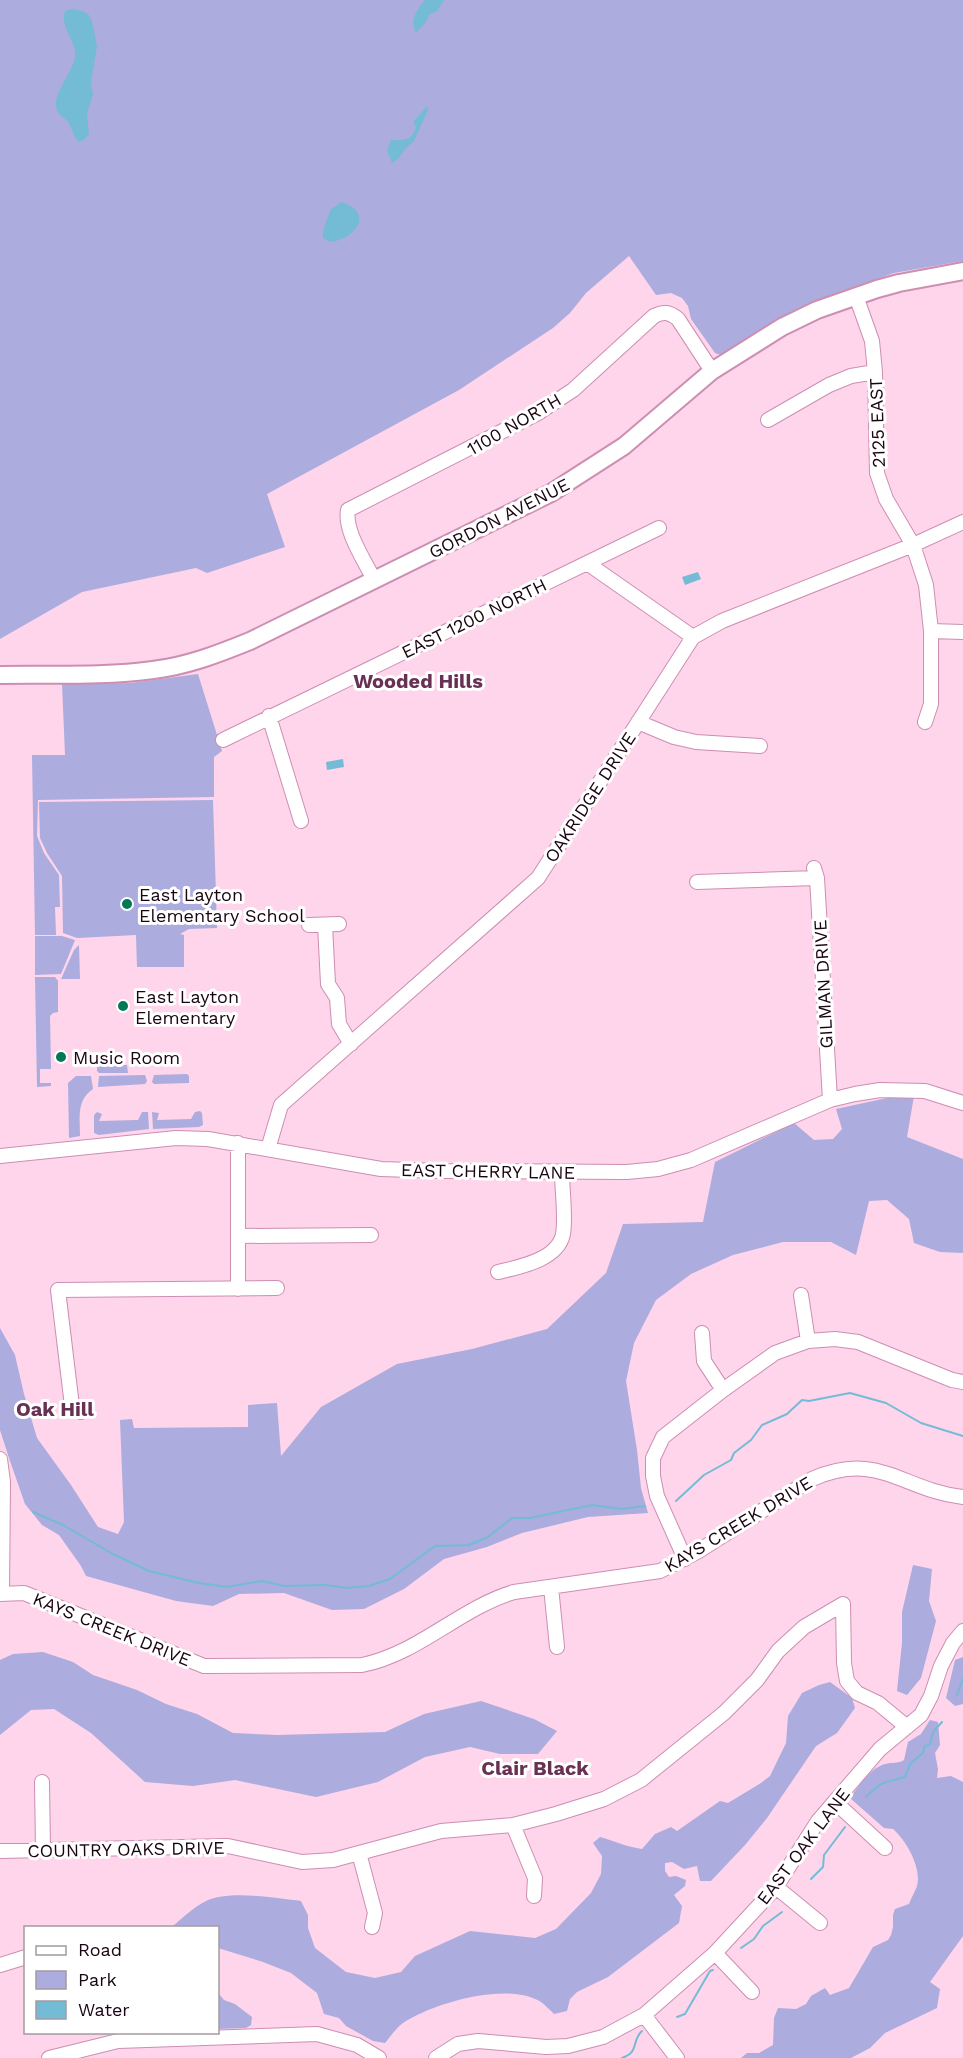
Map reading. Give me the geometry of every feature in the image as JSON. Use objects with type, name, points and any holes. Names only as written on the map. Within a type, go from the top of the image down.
[{"type":"main road","name":"GORDON AVENUE","points":[[0,675],[119,673],[153,670],[188,663],[250,641],[526,506],[576,479],[632,440],[712,370],[782,327],[817,310],[856,296],[899,283],[963,271]]},
{"type":"street","name":"2125 EAST","points":[[856,296],[872,341],[875,372],[877,473],[886,499],[913,545],[926,585],[931,631],[931,704],[925,722]]},
{"type":"street","name":"1100 NORTH","points":[[374,580],[349,529],[346,519],[348,510],[538,413],[573,390],[654,316],[662,312],[670,313],[678,319],[712,370]]},
{"type":"street","points":[[768,420],[830,385],[851,376],[875,372]]},
{"type":"street","name":"OAKRIDGE DRIVE","points":[[268,1149],[281,1105],[538,878],[693,637],[722,621],[913,545],[963,522]]},
{"type":"street","name":"EAST 1200 NORTH","points":[[224,740],[269,716],[659,528]]},
{"type":"street","points":[[587,563],[693,637]]},
{"type":"street","points":[[931,631],[963,632]]},
{"type":"street","points":[[269,716],[302,821]]},
{"type":"street","points":[[638,722],[674,737],[696,742],[760,746]]},
{"type":"street","name":"GILMAN DRIVE","points":[[697,882],[815,873],[830,1100]]},
{"type":"street","points":[[309,925],[332,924],[328,984],[337,998],[339,1024],[351,1044]]},
{"type":"street","name":"EAST CHERRY LANE","points":[[0,1156],[176,1138],[238,1143],[381,1168],[562,1173],[627,1172],[691,1160],[830,1100],[863,1092],[900,1089],[925,1090],[963,1103]]},
{"type":"street","points":[[238,1143],[238,1289]]},
{"type":"street","points":[[498,1272],[529,1265],[552,1252],[563,1235],[562,1173]]},
{"type":"street","points":[[238,1236],[371,1235]]},
{"type":"street","points":[[81,1412],[72,1406],[58,1290],[277,1288]]},
{"type":"street","points":[[801,1296],[808,1341]]},
{"type":"street","points":[[702,1333],[704,1361],[723,1390]]},
{"type":"street","points":[[685,1559],[657,1496],[653,1476],[653,1458],[663,1437],[775,1353],[808,1341],[835,1339],[858,1342],[952,1380],[963,1382]]},
{"type":"street","points":[[0,1459],[3,1482],[1,1594]]},
{"type":"street","name":"KAYS CREEK DRIVE","points":[[1,1594],[24,1593],[204,1666],[362,1665],[399,1654],[496,1597],[514,1592],[660,1571],[685,1559],[812,1479],[831,1471],[854,1467],[874,1469],[934,1491],[963,1497]]},
{"type":"street","points":[[551,1587],[557,1647]]},
{"type":"street","name":"COUNTRY OAKS DRIVE","points":[[0,1851],[228,1846],[302,1862],[333,1860],[441,1831],[513,1825],[604,1799],[640,1780],[724,1713],[757,1680],[778,1650],[804,1627],[843,1604],[844,1663],[847,1681],[856,1693],[878,1703],[907,1727]]},
{"type":"street","name":"EAST OAK LANE","points":[[436,2058],[458,2044],[478,2041],[546,2047],[569,2052],[644,2015],[715,1953],[776,1887],[818,1821],[880,1749],[921,1715],[931,1696],[941,1666],[953,1643],[963,1631]]},
{"type":"street","points":[[42,1782],[43,1850]]},
{"type":"street","points":[[835,1802],[885,1848]]},
{"type":"street","points":[[513,1825],[535,1878],[534,1896]]},
{"type":"street","points":[[359,1853],[375,1913],[372,1927]]},
{"type":"street","points":[[776,1887],[820,1923]]},
{"type":"street","points":[[715,1953],[752,1992]]},
{"type":"street","points":[[0,1965],[24,1958]]},
{"type":"street","points":[[644,2015],[677,2058]]},
{"type":"street","points":[[49,2058],[118,2042],[317,2034],[357,2045],[378,2058]]},
{"type":"green space","points":[[0,0],[963,0],[963,261],[894,273],[823,298],[776,321],[721,355],[715,353],[691,319],[688,306],[682,298],[671,293],[656,295],[629,256],[586,293],[570,313],[553,328],[459,390],[267,494],[285,547],[207,573],[196,568],[82,592],[0,639]]},
{"type":"green space","points":[[198,674],[222,751],[214,757],[214,797],[38,800],[37,836],[44,853],[59,875],[60,907],[55,907],[56,935],[35,935],[32,755],[65,755],[62,684],[130,683]]},
{"type":"green space","points":[[213,800],[217,928],[189,929],[180,934],[184,935],[184,967],[137,967],[136,935],[77,938],[63,933],[62,876],[40,838],[39,802]]},
{"type":"green space","points":[[35,936],[62,936],[75,940],[61,974],[35,975]]},
{"type":"green space","points":[[79,945],[80,979],[61,979],[74,950]]},
{"type":"green space","points":[[35,977],[55,977],[58,981],[58,1012],[50,1016],[51,1069],[40,1069],[40,1083],[51,1083],[51,1086],[37,1087]]},
{"type":"green space","points":[[97,1060],[122,1060],[122,1065],[127,1065],[128,1073],[99,1073]]},
{"type":"green space","points":[[187,1074],[189,1083],[154,1084],[152,1082],[154,1075]]},
{"type":"green space","points":[[145,1075],[147,1081],[145,1084],[98,1087],[99,1076]]},
{"type":"green space","points":[[76,1076],[91,1076],[93,1089],[81,1104],[80,1136],[69,1138],[68,1083]]},
{"type":"green space","points":[[914,1096],[907,1137],[963,1159],[963,1253],[940,1252],[914,1243],[909,1219],[887,1200],[869,1201],[856,1255],[831,1242],[783,1242],[733,1255],[691,1274],[656,1300],[634,1343],[626,1381],[641,1488],[648,1513],[588,1517],[522,1533],[487,1547],[444,1559],[404,1589],[364,1609],[332,1610],[284,1593],[239,1594],[213,1606],[176,1601],[86,1576],[59,1535],[42,1525],[25,1504],[0,1430],[0,1328],[15,1355],[37,1438],[98,1527],[118,1534],[124,1522],[120,1420],[132,1419],[134,1428],[248,1427],[248,1405],[277,1403],[281,1456],[321,1407],[397,1364],[472,1349],[547,1329],[606,1273],[623,1224],[703,1222],[715,1162],[794,1123],[814,1140],[833,1139],[842,1129],[836,1109],[887,1098]]},
{"type":"green space","points":[[200,1111],[203,1125],[199,1127],[153,1129],[152,1112],[159,1113],[157,1120],[191,1119],[195,1112]]},
{"type":"green space","points":[[97,1112],[102,1114],[99,1121],[138,1120],[142,1112],[148,1112],[149,1129],[99,1135],[94,1133],[94,1115]]},
{"type":"green space","points":[[913,1565],[932,1569],[929,1601],[936,1621],[921,1678],[907,1695],[897,1691],[902,1643],[902,1612]]},
{"type":"green space","points":[[43,1652],[73,1662],[93,1675],[197,1714],[233,1733],[277,1735],[385,1732],[424,1714],[481,1701],[534,1719],[557,1731],[538,1754],[500,1754],[470,1747],[425,1757],[378,1782],[316,1797],[235,1780],[193,1786],[145,1782],[91,1733],[54,1709],[31,1710],[0,1735],[0,1660],[13,1654]]},
{"type":"green space","points":[[963,1657],[963,1704],[955,1706],[946,1698],[955,1660]]},
{"type":"green space","points":[[830,1682],[852,1698],[855,1708],[837,1733],[816,1746],[767,1818],[711,1881],[700,1881],[697,1866],[684,1869],[672,1862],[665,1863],[665,1871],[669,1877],[676,1876],[686,1880],[685,1886],[674,1895],[682,1906],[679,1923],[608,1977],[577,1992],[570,1999],[567,2011],[554,2014],[541,2002],[527,1996],[491,1994],[471,1997],[416,2015],[400,2025],[385,2043],[373,2041],[346,2026],[339,2018],[324,2014],[317,1993],[291,1973],[219,1948],[219,1926],[173,1926],[197,1906],[216,1898],[240,1895],[301,1901],[308,1915],[308,1928],[315,1948],[346,1972],[375,1978],[401,1972],[415,1956],[470,1931],[535,1938],[556,1929],[591,1893],[601,1874],[602,1856],[593,1843],[600,1837],[642,1849],[655,1834],[671,1827],[677,1831],[720,1801],[728,1803],[770,1776],[786,1743],[788,1716],[802,1693]]},
{"type":"green space","points":[[930,1720],[938,1722],[940,1745],[935,1753],[937,1778],[951,1776],[963,1782],[963,1936],[930,1982],[940,1989],[937,2008],[885,2033],[870,2048],[851,2058],[741,2058],[747,2053],[759,2053],[773,2045],[774,2018],[778,2008],[796,2009],[806,2004],[811,1996],[825,1988],[830,1995],[849,1988],[873,1947],[888,1940],[891,1935],[895,1909],[909,1904],[918,1879],[915,1863],[908,1847],[893,1829],[884,1828],[850,1798],[874,1769],[904,1760],[908,1742],[921,1734]]},
{"type":"green space","points":[[219,1994],[224,2000],[235,2004],[252,2017],[251,2025],[246,2028],[219,2029]]},
{"type":"water","points":[[425,0],[444,0],[416,33],[414,19]]},
{"type":"water","points":[[72,9],[88,14],[92,21],[97,46],[91,82],[93,95],[87,113],[89,134],[79,142],[68,122],[58,112],[56,105],[60,90],[75,58],[74,46],[64,22],[65,11]]},
{"type":"water","points":[[427,106],[428,110],[414,141],[392,163],[387,150],[391,140],[404,140],[410,137],[416,127],[413,122]]},
{"type":"water","points":[[342,202],[358,212],[358,225],[347,236],[330,242],[323,238],[324,227],[331,209]]},
{"type":"water","points":[[698,572],[701,579],[685,585],[682,577]]},
{"type":"water","points":[[343,759],[344,767],[327,770],[326,762]]},
{"type":"waterway","points":[[676,1501],[704,1475],[731,1460],[734,1453],[751,1440],[762,1425],[787,1414],[802,1400],[809,1401],[850,1393],[886,1403],[921,1423],[963,1436]]},
{"type":"waterway","points":[[33,1512],[63,1525],[113,1554],[149,1571],[227,1587],[262,1581],[284,1586],[325,1585],[347,1588],[369,1586],[390,1579],[435,1546],[469,1545],[488,1537],[512,1518],[530,1518],[592,1505],[622,1509],[645,1506]]},
{"type":"waterway","points":[[957,1695],[963,1679]]},
{"type":"waterway","points":[[866,1797],[881,1784],[905,1777],[910,1764],[923,1753],[924,1747],[930,1744],[933,1732],[942,1722]]},
{"type":"waterway","points":[[811,1879],[823,1867],[824,1855],[845,1827]]},
{"type":"waterway","points":[[741,1948],[754,1939],[763,1926],[782,1912]]},
{"type":"waterway","points":[[677,2017],[685,2014],[710,1971],[713,1970]]},
{"type":"waterway","points":[[622,2058],[631,2053],[642,2031]]},
{"type":"place","name":"East Layton Elementary School","points":[[127,904]]},
{"type":"place","name":"East Layton Elementary","points":[[123,1006]]},
{"type":"place","name":"Music Room","points":[[61,1057]]},
{"type":"district","name":"Wooded Hills","points":[[418,681]]},
{"type":"district","name":"Oak Hill","points":[[55,1409]]},
{"type":"district","name":"Clair Black","points":[[535,1768]]}]
